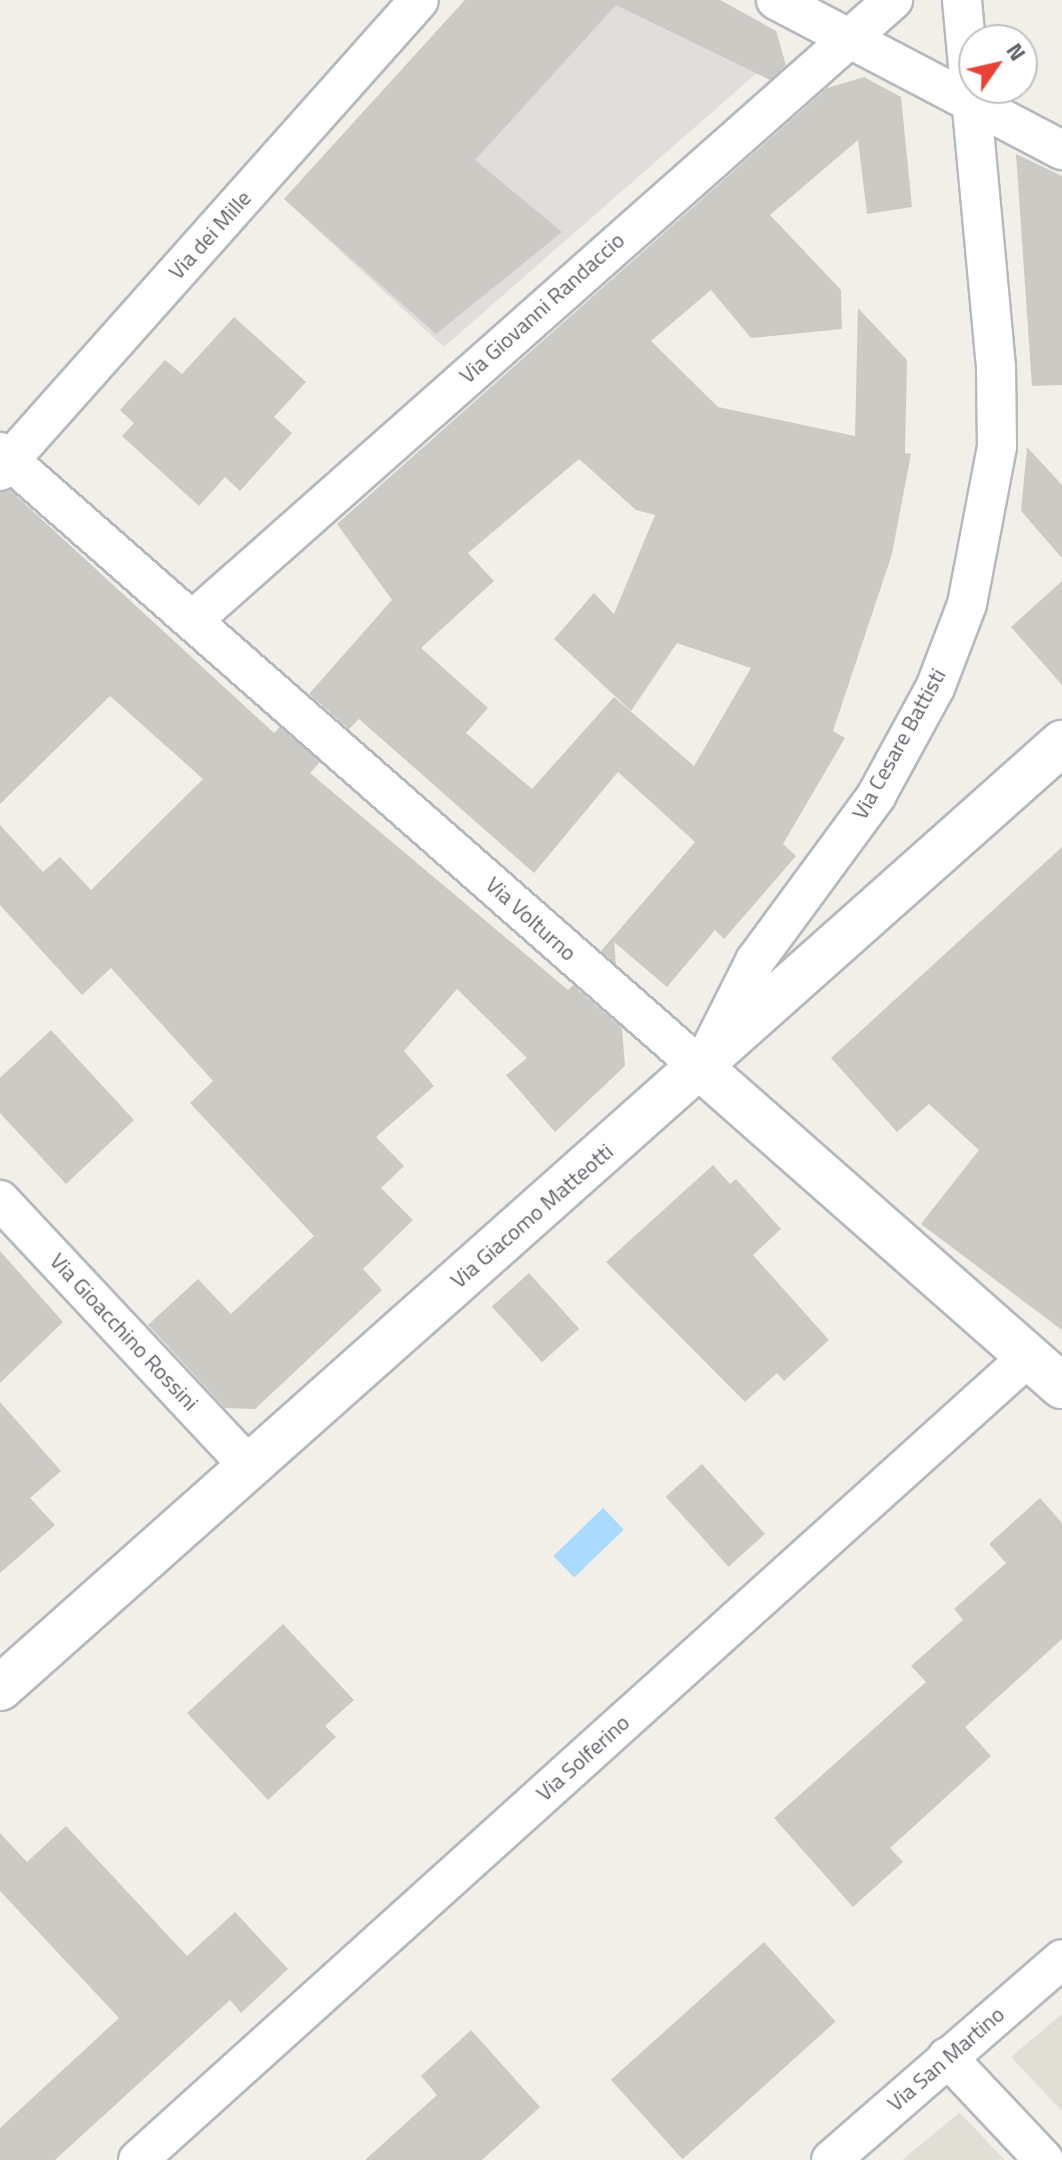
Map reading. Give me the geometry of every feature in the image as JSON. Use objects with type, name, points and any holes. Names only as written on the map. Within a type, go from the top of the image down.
[{"type":"street","name":"Via dei Mille","points":[[3,461],[419,0]]},
{"type":"street","points":[[776,0],[1062,150]]},
{"type":"street","name":"Via Giovanni Randaccio","points":[[194,619],[845,36],[893,0]]},
{"type":"street","name":"Via Cesare Battisti","points":[[701,1068],[755,961],[876,796],[935,688],[967,604],[997,447],[962,0]]},
{"type":"street","name":"Via Volturno","points":[[3,461],[194,619],[1062,1386]]},
{"type":"street","name":"Via Giacomo Matteotti","points":[[0,1688],[248,1465],[701,1068],[1062,743]]},
{"type":"street","name":"Via Gioacchino Rossini","points":[[0,1200],[248,1465]]},
{"type":"street","name":"Via Solferino","points":[[138,2160],[1028,1357]]},
{"type":"street","name":"Via San Martino","points":[[831,2160],[1062,1959]]},
{"type":"street","points":[[947,2057],[1044,2160]]},
{"type":"shaded area","points":[[465,0],[720,0],[776,31],[782,51],[444,347],[284,199]]},
{"type":"shaded area","points":[[1062,2014],[1062,2111],[1011,2057]]},
{"type":"shaded area","points":[[959,2113],[1005,2160],[902,2160]]},
{"type":"water","points":[[603,1508],[624,1530],[574,1578],[553,1556]]},
{"type":"building","points":[[465,0],[720,0],[776,31],[786,65],[770,80],[616,5],[475,160],[562,232],[436,334],[284,199]]},
{"type":"building","points":[[864,77],[901,97],[912,207],[867,214],[858,140],[770,215],[841,290],[842,329],[751,338],[711,290],[651,341],[718,407],[855,436],[858,308],[907,360],[905,453],[911,454],[892,554],[833,731],[845,738],[783,844],[796,856],[724,939],[715,930],[667,987],[614,942],[616,964],[601,951],[695,842],[618,772],[534,873],[359,719],[349,729],[309,694],[392,600],[337,524],[827,88]],"holes":[[[579,459],[636,510],[655,515],[614,614],[594,593],[554,639],[631,711],[677,643],[751,668],[694,766],[614,697],[532,789],[466,733],[488,708],[421,648],[494,581],[468,553]]]},
{"type":"building","points":[[1016,154],[1062,176],[1062,385],[1032,386]]},
{"type":"building","points":[[234,317],[306,382],[274,417],[292,433],[240,491],[225,477],[199,506],[122,436],[134,423],[120,410],[165,360],[182,374]]},
{"type":"building","points":[[1027,447],[1062,485],[1062,558],[1021,511]]},
{"type":"building","points":[[10,490],[274,733],[280,727],[320,762],[310,773],[568,990],[573,985],[622,1028],[625,1066],[555,1132],[506,1075],[527,1058],[457,989],[404,1051],[434,1086],[376,1137],[404,1166],[381,1188],[413,1220],[363,1269],[382,1290],[255,1409],[225,1408],[148,1325],[198,1279],[231,1314],[314,1236],[190,1103],[213,1081],[111,968],[82,995],[0,905],[0,825],[43,872],[60,857],[91,890],[203,779],[110,696],[0,804],[0,492]]},
{"type":"building","points":[[1062,581],[1062,685],[1011,627]]},
{"type":"building","points":[[1062,847],[1062,1330],[921,1224],[979,1150],[929,1104],[897,1132],[831,1058]]},
{"type":"building","points":[[51,1030],[134,1120],[66,1184],[0,1113],[0,1078]]},
{"type":"building","points":[[713,1165],[730,1184],[736,1179],[781,1229],[753,1255],[829,1340],[784,1381],[777,1373],[745,1402],[606,1262]]},
{"type":"building","points":[[0,1251],[63,1322],[0,1383]]},
{"type":"building","points":[[529,1273],[579,1329],[542,1362],[492,1306]]},
{"type":"building","points":[[0,1402],[61,1471],[30,1498],[55,1525],[0,1573]]},
{"type":"building","points":[[702,1464],[765,1534],[728,1567],[666,1497]]},
{"type":"building","points":[[1040,1498],[1062,1523],[1062,1639],[965,1727],[991,1756],[890,1848],[903,1862],[853,1907],[774,1818],[926,1682],[911,1666],[963,1620],[954,1609],[1006,1563],[989,1544]]},
{"type":"building","points":[[283,1624],[354,1700],[325,1726],[336,1737],[268,1800],[187,1713]]},
{"type":"building","points":[[66,1826],[187,1956],[235,1912],[288,1969],[241,2013],[230,2000],[55,2160],[0,2160],[0,2128],[119,2018],[0,1891],[0,1833],[27,1862]]},
{"type":"building","points":[[764,1942],[836,2022],[683,2159],[611,2080]]},
{"type":"building","points":[[471,2030],[540,2107],[482,2160],[365,2160],[437,2095],[421,2076]]}]
